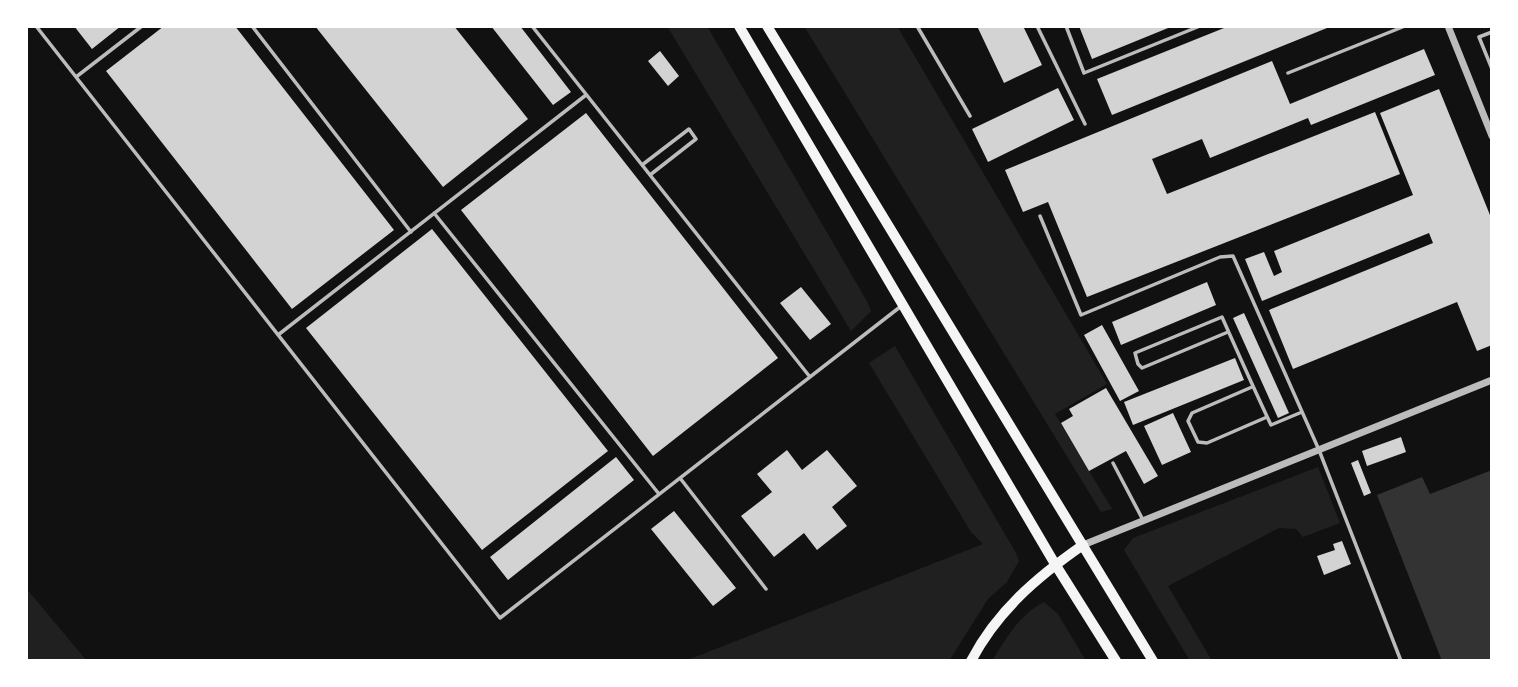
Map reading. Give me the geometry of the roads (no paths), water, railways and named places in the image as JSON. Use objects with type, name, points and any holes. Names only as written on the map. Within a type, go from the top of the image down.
[{"type":"main road","points":[[739,26],[1055,565],[1116,661]]},
{"type":"main road","points":[[767,26],[1153,661]]},
{"type":"main road","points":[[971,661],[991,627],[1025,590],[1083,545]]},
{"type":"street","points":[[1448,26],[1492,136]]},
{"type":"street","points":[[1083,545],[1492,380]]},
{"type":"lane","points":[[36,26],[500,618],[903,305]]},
{"type":"lane","points":[[76,77],[142,26]]},
{"type":"lane","points":[[252,26],[411,232]]},
{"type":"lane","points":[[532,26],[810,377]]},
{"type":"lane","points":[[918,26],[970,116]]},
{"type":"lane","points":[[1037,26],[1085,124]]},
{"type":"lane","points":[[1066,26],[1084,73],[1200,26]]},
{"type":"lane","points":[[1288,73],[1405,26]]},
{"type":"lane","points":[[1492,32],[1479,37],[1492,69]]},
{"type":"lane","points":[[278,335],[586,95]]},
{"type":"lane","points":[[642,165],[689,129],[696,139],[650,175]]},
{"type":"lane","points":[[434,213],[659,494]]},
{"type":"lane","points":[[1040,216],[1081,315],[1220,257],[1233,256],[1319,450],[1401,661]]},
{"type":"lane","points":[[1228,332],[1142,368],[1135,358],[1135,353],[1222,317],[1271,425],[1302,412]]},
{"type":"lane","points":[[1253,387],[1192,413],[1188,421],[1195,438],[1198,442],[1207,443],[1267,417]]},
{"type":"lane","points":[[1113,463],[1144,521]]},
{"type":"lane","points":[[680,478],[766,589]]}]
